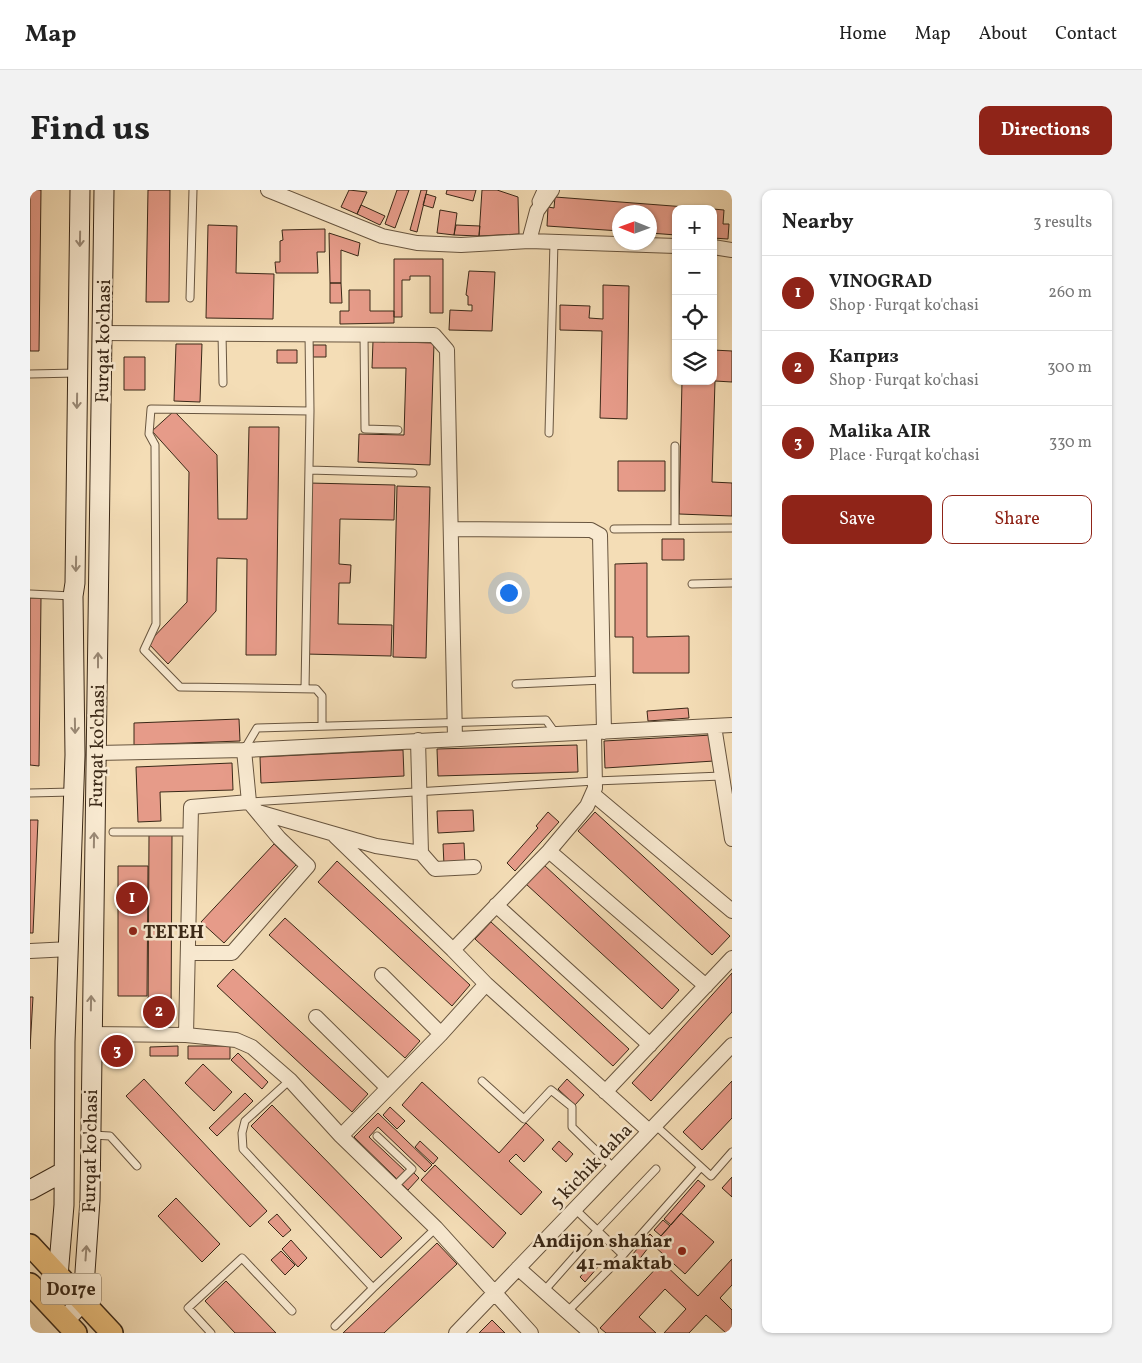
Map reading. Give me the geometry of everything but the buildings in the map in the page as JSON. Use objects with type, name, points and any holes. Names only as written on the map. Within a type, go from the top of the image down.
[{"type":"main road","name":"Furqat ko'chasi","points":[[58,1276],[64,1205],[63,1172],[70,949],[72,792],[75,755],[73,596],[75,583],[80,190]]},
{"type":"main road","name":"Furqat ko'chasi","points":[[83,1301],[90,1200],[104,190]]},
{"type":"main road","points":[[30,1190],[63,1172]]},
{"type":"main road","name":"D017e","points":[[30,1245],[112,1333]]},
{"type":"main road","points":[[35,1290],[58,1276]]},
{"type":"main road","name":"D017e","points":[[35,1290],[70,1327]]},
{"type":"main road","points":[[70,1327],[83,1301]]},
{"type":"street","points":[[268,190],[390,238],[417,243],[461,244],[530,241],[672,246]]},
{"type":"street","points":[[530,241],[537,211],[552,190]]},
{"type":"street","points":[[717,248],[732,250]]},
{"type":"street","points":[[102,333],[434,335],[447,350],[455,739]]},
{"type":"street","points":[[451,529],[591,530],[600,535],[603,680],[594,788],[578,818],[550,851],[453,950]]},
{"type":"street","points":[[97,753],[244,750],[732,725]]},
{"type":"street","points":[[714,726],[732,839]]},
{"type":"street","points":[[418,740],[421,853]]},
{"type":"street","points":[[190,953],[232,953],[308,866],[279,838],[254,807],[244,750]]},
{"type":"street","points":[[594,788],[732,911]]},
{"type":"street","points":[[186,1034],[190,953],[192,807],[254,807],[334,835],[376,846],[421,853],[435,869],[474,867]]},
{"type":"street","points":[[334,835],[486,984],[605,1092],[652,1128]]},
{"type":"street","points":[[550,851],[706,986]]},
{"type":"street","points":[[496,905],[650,1044]]},
{"type":"street","points":[[30,951],[70,949]]},
{"type":"street","points":[[605,1092],[732,958]]},
{"type":"street","points":[[382,975],[441,1034]]},
{"type":"street","points":[[341,1136],[441,1034],[486,984]]},
{"type":"street","points":[[316,1017],[388,1088]]},
{"type":"street","points":[[91,1034],[186,1034],[236,1040],[252,1047],[290,1080],[341,1136],[436,1228],[531,1333]]},
{"type":"street","name":"5 kichik daha","points":[[456,1333],[732,1045]]},
{"type":"street","points":[[518,1268],[591,1333]]},
{"type":"lane","points":[[190,298],[193,190]]},
{"type":"lane","points":[[537,211],[536,201],[541,190]]},
{"type":"lane","points":[[549,433],[554,242]]},
{"type":"lane","points":[[222,334],[223,383]]},
{"type":"lane","points":[[305,689],[310,334]]},
{"type":"lane","points":[[364,335],[365,429],[398,430]]},
{"type":"lane","points":[[30,374],[78,373]]},
{"type":"lane","points":[[310,411],[151,409],[150,434],[155,445],[156,624],[144,650],[180,687],[316,689],[322,696],[322,726]]},
{"type":"lane","points":[[675,446],[675,528]]},
{"type":"lane","points":[[309,470],[413,473]]},
{"type":"lane","points":[[614,529],[732,528]]},
{"type":"lane","points":[[692,584],[732,583]]},
{"type":"lane","points":[[30,594],[73,596]]},
{"type":"lane","points":[[516,684],[603,680]]},
{"type":"lane","points":[[244,750],[257,728],[546,720],[556,734]]},
{"type":"lane","points":[[254,807],[420,793],[594,788],[722,776]]},
{"type":"lane","points":[[30,793],[72,792]]},
{"type":"lane","points":[[113,832],[191,832]]},
{"type":"lane","points":[[290,1080],[246,1121],[242,1133],[243,1149],[373,1288]]},
{"type":"lane","points":[[482,1081],[524,1119],[551,1090],[572,1107],[572,1127],[614,1168]]},
{"type":"lane","points":[[652,1128],[711,1176],[732,1152]]},
{"type":"lane","points":[[90,1135],[110,1136],[136,1166]]},
{"type":"lane","points":[[377,1136],[412,1169],[394,1187]]},
{"type":"lane","points":[[567,1312],[623,1255],[701,1166]]},
{"type":"lane","points":[[544,1291],[597,1231],[656,1169]]},
{"type":"lane","points":[[574,1209],[623,1255]]},
{"type":"lane","points":[[335,1326],[436,1228]]},
{"type":"lane","points":[[210,1333],[188,1308],[242,1258],[292,1312]]},
{"type":"place","name":"VINOGRAD","points":[[132,898]]},
{"type":"place","name":"ТЕГЕН","points":[[133,931]]},
{"type":"place","name":"Каприз","points":[[159,1012]]},
{"type":"place","name":"Malika AIR","points":[[117,1051]]},
{"type":"place","name":"Andijon shahar 41-maktab","points":[[682,1251]]}]
